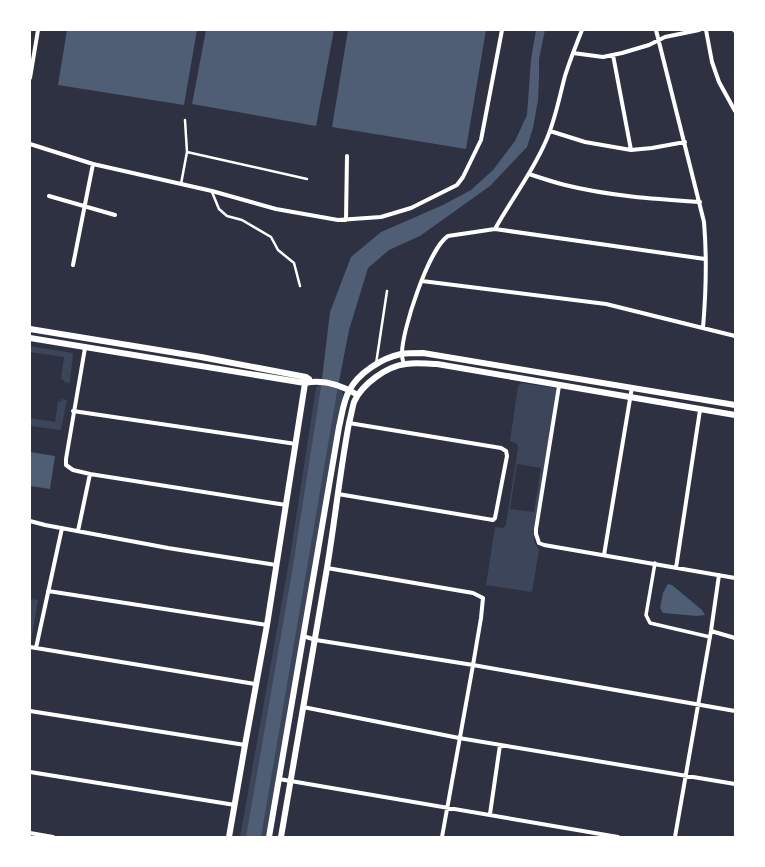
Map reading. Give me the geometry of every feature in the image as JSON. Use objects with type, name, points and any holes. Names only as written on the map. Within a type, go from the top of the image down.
[{"type":"street","points":[[30,78],[38,30]]},
{"type":"street","points":[[30,144],[93,164],[212,191],[276,209],[338,220],[381,217],[410,208],[457,185],[463,177],[481,140],[502,30]]},
{"type":"street","points":[[495,229],[529,174],[550,131],[566,74],[582,30]]},
{"type":"street","points":[[656,30],[704,222],[706,249],[703,328]]},
{"type":"street","points":[[573,53],[604,57],[637,49],[665,37],[699,30]]},
{"type":"street","points":[[706,30],[714,69],[719,82],[735,111]]},
{"type":"street","points":[[30,40],[36,42]]},
{"type":"street","points":[[613,55],[631,150]]},
{"type":"street","points":[[550,131],[585,142],[631,150],[685,142]]},
{"type":"street","points":[[346,220],[347,156]]},
{"type":"street","points":[[72,264],[93,164]]},
{"type":"street","points":[[529,174],[566,185],[613,194],[700,202]]},
{"type":"street","points":[[49,196],[115,215]]},
{"type":"street","points":[[404,364],[402,354],[408,318],[429,263],[443,239],[448,236],[495,229],[705,259]]},
{"type":"street","points":[[422,281],[606,304],[735,336]]},
{"type":"street","points":[[30,329],[150,348],[340,386],[358,395]]},
{"type":"street","points":[[30,338],[148,358],[309,380]]},
{"type":"street","points":[[84,348],[73,411],[66,465],[73,470],[90,474],[286,505]]},
{"type":"street","points":[[148,358],[150,348]]},
{"type":"street","points":[[269,837],[339,427],[349,390],[361,375],[387,359],[402,354],[430,354],[594,380],[735,405]]},
{"type":"street","points":[[281,837],[316,640],[320,606],[352,408],[358,395],[380,374],[404,364],[437,364],[735,415]]},
{"type":"street","points":[[229,837],[244,745],[267,625],[296,444],[309,380]]},
{"type":"street","points":[[593,391],[594,380]]},
{"type":"street","points":[[559,386],[536,529],[539,543],[735,578]]},
{"type":"street","points":[[604,555],[632,387]]},
{"type":"street","points":[[676,568],[700,410]]},
{"type":"street","points":[[73,411],[296,444]]},
{"type":"street","points":[[338,494],[493,520],[495,518],[507,456],[506,451],[501,448],[349,423]]},
{"type":"street","points":[[78,531],[90,474]]},
{"type":"street","points":[[30,520],[62,528],[168,548],[276,565]]},
{"type":"street","points":[[36,648],[62,528]]},
{"type":"street","points":[[655,563],[646,615],[650,623],[710,637]]},
{"type":"street","points":[[327,568],[473,594],[481,596],[484,600],[442,837]]},
{"type":"street","points":[[675,837],[710,637],[719,575]]},
{"type":"street","points":[[48,591],[267,625]]},
{"type":"street","points":[[711,631],[735,638]]},
{"type":"street","points":[[303,636],[316,640],[473,665],[735,711]]},
{"type":"street","points":[[30,647],[255,684]]},
{"type":"street","points":[[303,707],[460,738],[735,784]]},
{"type":"street","points":[[30,711],[244,745]]},
{"type":"street","points":[[490,814],[500,745]]},
{"type":"street","points":[[30,772],[235,805]]},
{"type":"street","points":[[279,779],[618,837]]},
{"type":"street","points":[[30,833],[53,837]]},
{"type":"lane","points":[[181,185],[187,152],[185,120]]},
{"type":"lane","points":[[187,152],[307,179]]},
{"type":"lane","points":[[212,191],[219,209],[227,216],[242,220],[271,237],[278,250],[294,263],[300,286]]},
{"type":"lane","points":[[376,365],[377,349],[387,291]]},
{"type":"shaded area","points":[[67,30],[197,30],[184,105],[58,85]]},
{"type":"shaded area","points":[[206,30],[334,30],[316,126],[192,104]]},
{"type":"shaded area","points":[[348,30],[486,30],[466,149],[332,127]]},
{"type":"shaded area","points":[[536,30],[545,30],[539,59],[538,100],[533,128],[527,147],[490,186],[420,236],[389,250],[368,268],[349,330],[337,392],[261,837],[246,837],[293,566],[321,387],[330,312],[351,257],[381,232],[443,205],[471,190],[493,170],[515,141],[527,115],[531,59]]},
{"type":"shaded area","points":[[30,346],[73,353],[70,383],[64,382],[64,380],[61,379],[64,357],[30,352]]},
{"type":"shaded area","points":[[521,383],[555,388],[557,391],[535,522],[534,541],[539,550],[532,592],[486,585],[495,527],[503,528],[506,525],[518,448],[517,444],[510,441],[518,386]],"holes":[[[517,464],[541,468],[534,512],[510,509]]]},
{"type":"shaded area","points":[[320,384],[341,387],[343,396],[267,837],[240,837],[290,556],[316,388]]},
{"type":"shaded area","points":[[61,399],[67,400],[61,430],[30,426],[30,418],[55,422],[58,401],[61,402]]},
{"type":"shaded area","points":[[30,452],[55,456],[50,489],[30,486]]},
{"type":"shaded area","points":[[668,584],[672,585],[702,610],[705,615],[697,616],[663,613],[660,608],[663,593]]},
{"type":"shaded area","points":[[30,599],[38,600],[31,641],[30,641]]}]
